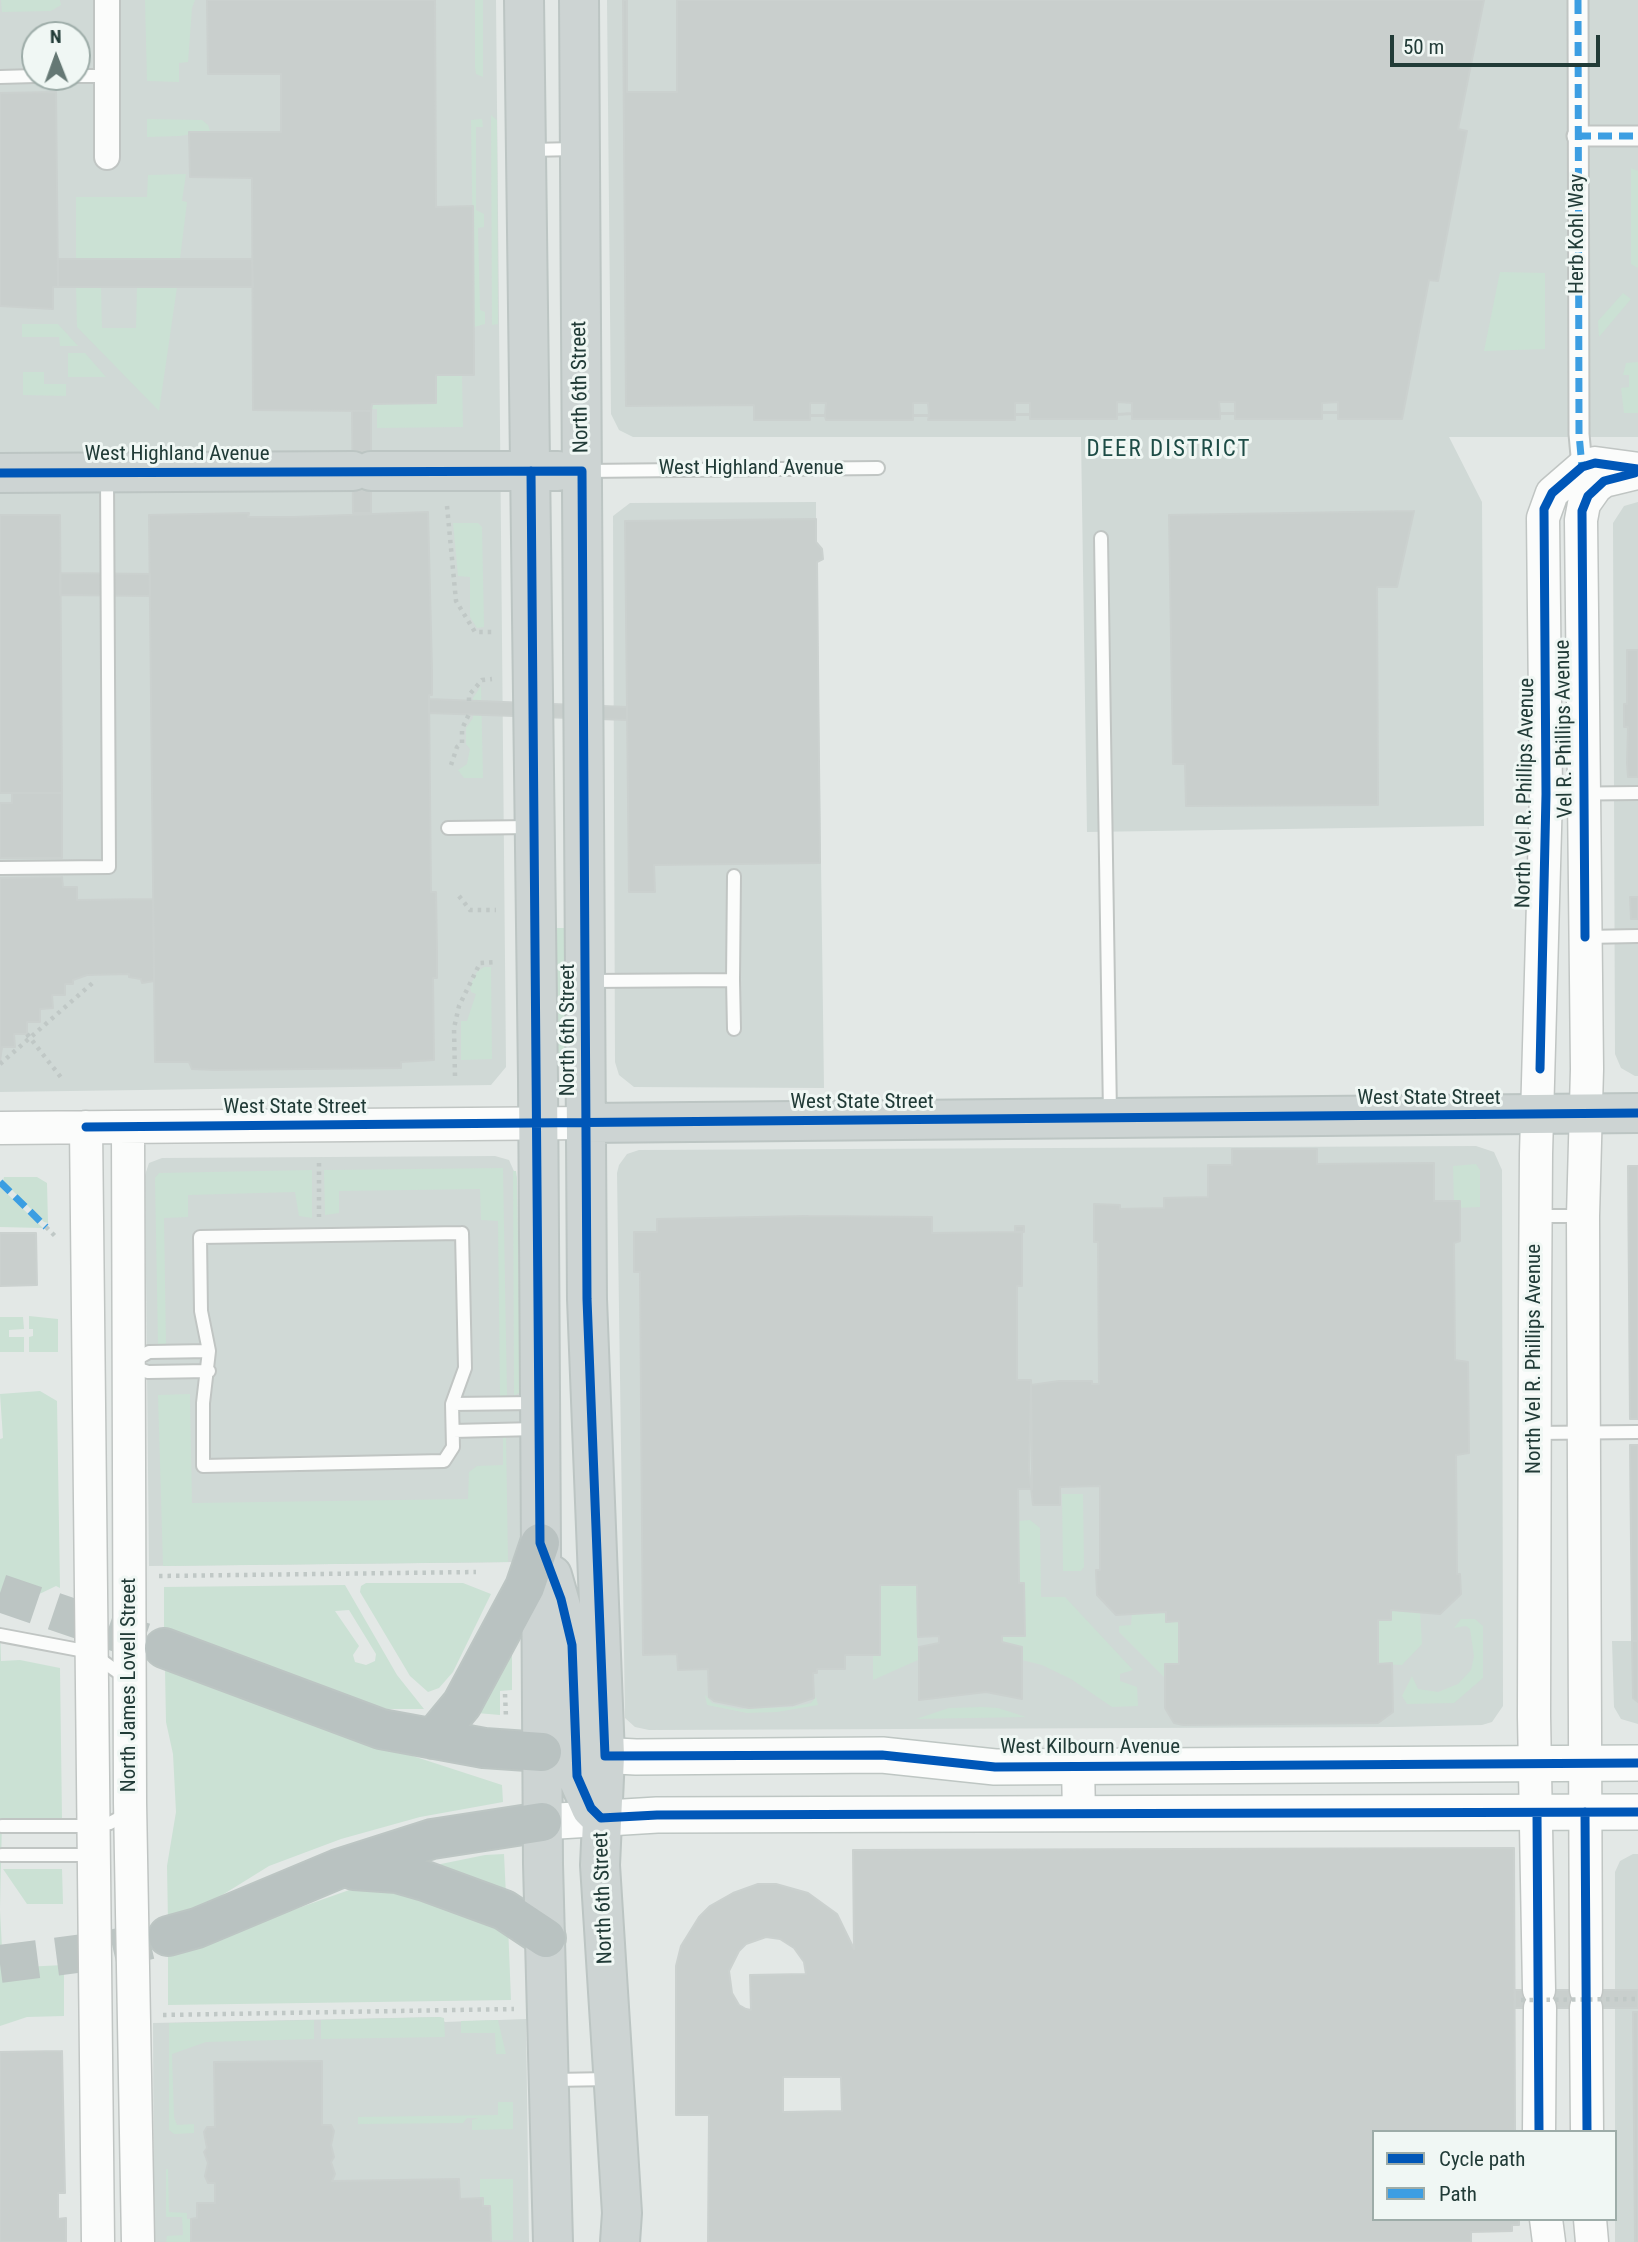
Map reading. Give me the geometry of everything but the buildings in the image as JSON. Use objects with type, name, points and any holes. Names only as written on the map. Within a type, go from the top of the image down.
[{"type":"highway","points":[[433,1740],[462,1704],[525,1587],[540,1543]]},
{"type":"highway","points":[[164,1648],[381,1729],[484,1748],[574,1754]]},
{"type":"highway","points":[[168,1936],[197,1928],[338,1869],[432,1839],[495,1827],[542,1822]]},
{"type":"highway","points":[[338,1869],[397,1873],[425,1881],[504,1910],[545,1938]]},
{"type":"main road","name":"North 6th Street","points":[[524,0],[531,471],[540,1543],[574,1754]]},
{"type":"main road","name":"North 6th Street","points":[[553,2242],[542,1822],[574,1754],[587,1312],[579,0]]},
{"type":"main road","name":"West Highland Avenue","points":[[0,473],[582,471]]},
{"type":"main road","name":"West State Street","points":[[587,1123],[1638,1113]]},
{"type":"main road","name":"West Kilbourn Avenue","points":[[574,1754],[882,1755],[995,1766],[1638,1763]]},
{"type":"main road","points":[[574,1754],[583,1794],[590,1808],[601,1818]]},
{"type":"main road","points":[[542,1822],[601,1818],[1638,1812]]},
{"type":"main road","name":"North 6th Street","points":[[601,1818],[601,1879],[611,2079],[622,2213],[620,2242]]},
{"type":"street","points":[[107,0],[107,157]]},
{"type":"street","name":"Herb Kohl Way","points":[[1578,0],[1578,434],[1581,467]]},
{"type":"street","points":[[1577,136],[1638,136]]},
{"type":"street","points":[[1581,467],[1595,463],[1638,471]]},
{"type":"street","name":"North Vel R. Phillips Avenue","points":[[1539,2130],[1533,1999],[1537,1813],[1535,1216],[1546,794],[1543,518],[1552,493],[1581,467]]},
{"type":"street","name":"Vel R. Phillips Avenue","points":[[1585,937],[1581,520],[1584,503],[1596,487],[1604,481],[1638,471]]},
{"type":"street","points":[[1585,937],[1583,1433],[1587,2130]]},
{"type":"street","name":"West State Street","points":[[0,1128],[587,1123]]},
{"type":"street","name":"North James Lovell Street","points":[[86,1127],[98,2242]]},
{"type":"street","name":"North James Lovell Street","points":[[128,1127],[129,1680],[138,2242]]},
{"type":"street","points":[[1078,1766],[1079,1814]]},
{"type":"street","points":[[1546,2221],[1549,2242]]},
{"type":"street","points":[[1590,2221],[1592,2242]]},
{"type":"lane","points":[[0,76],[21,76]]},
{"type":"lane","points":[[91,76],[106,76]]},
{"type":"lane","points":[[526,150],[578,149]]},
{"type":"lane","name":"West Highland Avenue","points":[[582,471],[878,468]]},
{"type":"lane","points":[[0,868],[109,867],[107,472]]},
{"type":"lane","points":[[1101,538],[1110,1119]]},
{"type":"lane","points":[[1546,794],[1638,793]]},
{"type":"lane","points":[[449,828],[534,827]]},
{"type":"lane","points":[[734,876],[734,1029]]},
{"type":"lane","points":[[1585,937],[1638,936]]},
{"type":"lane","points":[[586,981],[733,980]]},
{"type":"lane","points":[[1535,1216],[1583,1216]]},
{"type":"lane","points":[[462,1233],[465,1368],[452,1404],[453,1447],[444,1461],[203,1466],[203,1403],[209,1371],[209,1351],[201,1311],[200,1237],[462,1233]]},
{"type":"lane","points":[[127,1364],[149,1352],[209,1351]]},
{"type":"lane","points":[[127,1364],[148,1372],[209,1371]]},
{"type":"lane","points":[[452,1404],[539,1416]]},
{"type":"lane","points":[[453,1431],[539,1416]]},
{"type":"lane","points":[[1535,1433],[1638,1432]]},
{"type":"lane","points":[[0,1635],[90,1652],[129,1680]]},
{"type":"lane","points":[[2,1855],[92,1840],[123,1816],[131,1802]]},
{"type":"lane","points":[[2,1826],[92,1840]]},
{"type":"lane","points":[[550,2080],[611,2079]]},
{"type":"path","points":[[447,506],[456,601],[475,632],[492,632]]},
{"type":"path","points":[[469,701],[469,695],[482,680],[492,680]]},
{"type":"path","points":[[451,765],[457,747],[462,743],[462,729],[469,714]]},
{"type":"path","points":[[459,896],[470,910],[496,910]]},
{"type":"path","points":[[455,1076],[454,1028],[459,1006],[480,963],[496,962]]},
{"type":"path","points":[[3,1060],[96,980]]},
{"type":"path","points":[[29,1036],[63,1080]]},
{"type":"path","points":[[319,1163],[319,1235]]},
{"type":"path","points":[[46,1227],[63,1244]]},
{"type":"path","points":[[165,1576],[476,1573]]},
{"type":"path","points":[[1533,1999],[1638,1999]]},
{"type":"path","points":[[169,2015],[519,2009]]},
{"type":"shaded area","points":[[0,0],[496,0],[506,1067],[491,1085],[0,1092]]},
{"type":"shaded area","points":[[607,0],[1638,0],[1638,437],[1449,437],[1482,502],[1484,826],[1087,832],[1081,437],[633,437],[619,430],[611,414]]},
{"type":"shaded area","points":[[816,502],[816,542],[822,549],[823,559],[817,562],[824,1088],[634,1087],[619,1075],[615,1062],[613,516],[630,503]]},
{"type":"shaded area","points":[[1638,502],[1638,1076],[1635,1076],[1621,1068],[1615,1054],[1613,523],[1624,506]]},
{"type":"shaded area","points":[[1476,1146],[1494,1152],[1502,1170],[1503,1706],[1492,1722],[1482,1725],[1393,1727],[649,1730],[635,1727],[625,1718],[617,1173],[627,1154],[639,1150]]},
{"type":"shaded area","points":[[495,1156],[509,1160],[517,1178],[522,1497],[522,1546],[518,1562],[149,1566],[145,1175],[149,1163],[162,1158]]},
{"type":"shaded area","points":[[1612,1641],[1638,1641],[1638,1724],[1621,1719],[1614,1707]]},
{"type":"shaded area","points":[[1638,1854],[1638,2242],[1615,2242],[1615,1872],[1620,1861]]},
{"type":"shaded area","points":[[440,2017],[445,2022],[526,2019],[529,2242],[154,2242],[153,2023]]},
{"type":"green space","points":[[1,0],[60,0],[61,5],[51,11],[2,12]]},
{"type":"green space","points":[[145,0],[195,0],[188,62],[179,63],[179,82],[147,81]]},
{"type":"green space","points":[[475,0],[483,0],[483,77],[476,74],[475,67]]},
{"type":"green space","points":[[491,115],[497,120],[498,324],[492,325]]},
{"type":"green space","points":[[147,119],[202,120],[210,131],[180,136],[147,137]]},
{"type":"green space","points":[[482,119],[483,127],[476,127],[476,210],[484,214],[484,227],[478,228],[480,310],[485,312],[485,324],[474,327],[471,120]]},
{"type":"green space","points":[[1631,168],[1638,171],[1638,268],[1631,264]]},
{"type":"green space","points":[[186,174],[182,201],[187,202],[180,259],[76,259],[76,197],[147,197],[148,175]]},
{"type":"green space","points":[[1500,272],[1545,273],[1545,349],[1484,351]]},
{"type":"green space","points":[[76,287],[101,288],[102,328],[136,328],[137,287],[177,287],[159,411],[77,327]]},
{"type":"green space","points":[[1623,293],[1631,299],[1599,337],[1598,321]]},
{"type":"green space","points":[[22,324],[58,324],[78,346],[60,346],[59,337],[22,337]]},
{"type":"green space","points":[[68,353],[85,353],[106,377],[68,377]]},
{"type":"green space","points":[[1638,362],[1638,413],[1624,413],[1621,388],[1629,387],[1629,375],[1623,375],[1626,363]]},
{"type":"green space","points":[[23,372],[44,372],[44,384],[66,384],[66,396],[23,395]]},
{"type":"green space","points":[[436,375],[462,375],[463,427],[377,428],[377,409],[372,409],[372,404],[436,403]]},
{"type":"green space","points":[[453,523],[478,523],[482,527],[484,627],[477,628],[470,617],[470,577],[458,576]]},
{"type":"green space","points":[[481,686],[483,778],[464,778],[458,770],[467,764],[470,749],[466,744],[466,728],[473,718],[473,698]]},
{"type":"green space","points":[[554,928],[567,928],[570,1061],[556,1062]]},
{"type":"green space","points":[[484,967],[491,967],[492,1059],[461,1060],[461,1021],[467,1021],[476,994],[471,992],[470,986],[477,972]]},
{"type":"green space","points":[[1476,1164],[1480,1170],[1480,1207],[1454,1208],[1453,1166]]},
{"type":"green space","points":[[503,1168],[507,1396],[500,1396],[498,1221],[481,1220],[480,1189],[339,1191],[339,1213],[325,1215],[324,1170]]},
{"type":"green space","points":[[312,1170],[312,1218],[299,1216],[295,1192],[188,1195],[188,1217],[164,1218],[166,1345],[158,1345],[155,1178],[159,1173]]},
{"type":"green space","points":[[513,1171],[516,1171],[517,1178],[520,1392],[514,1396]]},
{"type":"green space","points":[[4,1177],[37,1177],[47,1183],[48,1223],[3,1181]]},
{"type":"green space","points":[[0,1187],[43,1228],[0,1227]]},
{"type":"green space","points":[[29,1316],[58,1319],[58,1352],[29,1352],[29,1337],[33,1336],[33,1329],[29,1329]]},
{"type":"green space","points":[[0,1317],[23,1317],[24,1329],[9,1330],[9,1337],[24,1337],[24,1352],[0,1352]]},
{"type":"green space","points":[[40,1391],[57,1401],[60,1588],[56,1586],[0,1613],[0,1439],[3,1438],[0,1394]]},
{"type":"green space","points":[[190,1394],[192,1503],[468,1499],[469,1472],[477,1466],[503,1465],[503,1437],[506,1436],[508,1562],[163,1566],[158,1395]]},
{"type":"green space","points":[[1062,1494],[1083,1494],[1084,1567],[1081,1571],[1063,1571]]},
{"type":"green space","points":[[1030,1520],[1040,1528],[1041,1597],[1065,1597],[1133,1670],[1120,1674],[1120,1681],[1137,1687],[1138,1706],[1112,1707],[1071,1679],[1042,1665],[1022,1660],[1022,1647],[1002,1642],[1002,1636],[1025,1635],[1024,1583],[1019,1583],[1018,1521]]},
{"type":"green space","points":[[366,1583],[463,1583],[491,1594],[453,1672],[439,1688],[428,1692],[410,1676],[360,1592],[361,1586]]},
{"type":"green space","points":[[345,1585],[397,1675],[424,1709],[386,1709],[164,1628],[164,1587]],"holes":[[[349,1610],[376,1654],[375,1661],[366,1665],[355,1662],[353,1655],[359,1646],[335,1611]]]},
{"type":"green space","points":[[880,1585],[917,1585],[918,1660],[873,1680],[873,1655],[880,1654]]},
{"type":"green space","points":[[1391,1610],[1420,1610],[1422,1644],[1402,1665],[1378,1664],[1378,1620],[1390,1620]]},
{"type":"green space","points":[[1132,1612],[1166,1612],[1166,1621],[1179,1621],[1179,1664],[1165,1678],[1119,1632],[1119,1626],[1131,1625]]},
{"type":"green space","points":[[1461,1619],[1475,1619],[1483,1626],[1483,1678],[1454,1703],[1407,1704],[1402,1696],[1412,1676],[1418,1689],[1438,1692],[1458,1684],[1471,1670],[1474,1656],[1470,1629],[1466,1626],[1454,1628]]},
{"type":"green space","points":[[0,1624],[1,1661],[20,1660],[60,1668],[62,1819],[2,1820],[0,1909]]},
{"type":"green space","points":[[508,1651],[512,1653],[512,1690],[500,1691],[500,1715],[477,1713]]},
{"type":"green space","points":[[165,1669],[339,1732],[502,1785],[503,1802],[420,1817],[341,1839],[269,1866],[211,1902],[168,1922],[167,1866],[176,1812],[173,1754],[166,1722]]},
{"type":"green space","points":[[705,1695],[712,1703],[740,1709],[792,1707],[811,1703],[816,1697],[818,1705],[777,1712],[747,1713],[707,1705]]},
{"type":"green space","points":[[949,1708],[998,1708],[1026,1717],[916,1719]]},
{"type":"green space","points":[[504,1854],[506,1896],[431,1866],[485,1855]]},
{"type":"green space","points":[[3,1869],[62,1869],[63,1904],[27,1904]]},
{"type":"green space","points":[[386,1885],[508,1925],[511,2000],[168,2005],[168,1954],[355,1888]]},
{"type":"green space","points":[[0,1910],[3,1968],[64,1965],[64,2016],[27,2017],[0,2026]]},
{"type":"green space","points":[[444,2018],[445,2037],[321,2039],[321,2020]]},
{"type":"green space","points":[[314,2020],[314,2039],[206,2042],[172,2054],[174,2117],[177,2125],[194,2124],[194,2133],[174,2134],[169,2130],[169,2023]]},
{"type":"green space","points":[[498,2020],[506,2054],[496,2054],[495,2033],[461,2033],[461,2021]]},
{"type":"green space","points":[[498,2102],[513,2102],[513,2129],[472,2130],[472,2120],[479,2118],[467,2118],[463,2123],[358,2124],[358,2117],[498,2115]]},
{"type":"green space","points":[[166,2169],[169,2212],[187,2213],[187,2219],[191,2219],[191,2242],[166,2242],[167,2236],[183,2235],[182,2217],[166,2217]]},
{"type":"green space","points":[[480,2179],[513,2179],[513,2240],[491,2240],[490,2206],[483,2206],[480,2199]]},
{"type":"tunnel","points":[[0,1593],[162,1648]]},
{"type":"tunnel","points":[[0,1964],[107,1950],[168,1936]]},
{"type":"marked path","points":[[1578,0],[1579,434],[1582,467]]},
{"type":"marked path","points":[[1577,136],[1638,136]]},
{"type":"marked path","points":[[0,1182],[46,1227]]},
{"type":"cycle path","points":[[1540,1069],[1546,794],[1544,509],[1552,493],[1582,467],[1595,463],[1638,469]]},
{"type":"cycle path","points":[[531,471],[540,1543],[561,1599],[572,1645],[577,1776],[591,1808],[601,1818],[657,1815],[1638,1812]]},
{"type":"cycle path","points":[[0,473],[582,471],[587,1299],[605,1756],[882,1755],[995,1767],[1638,1763]]},
{"type":"cycle path","points":[[1585,937],[1582,511],[1588,496],[1604,481],[1635,473]]},
{"type":"cycle path","points":[[86,1127],[1638,1113]]},
{"type":"cycle path","points":[[1585,1812],[1587,2130]]},
{"type":"cycle path","points":[[1537,1813],[1539,2130]]},
{"type":"district","name":"DEER DISTRICT","points":[[1169,450]]}]
